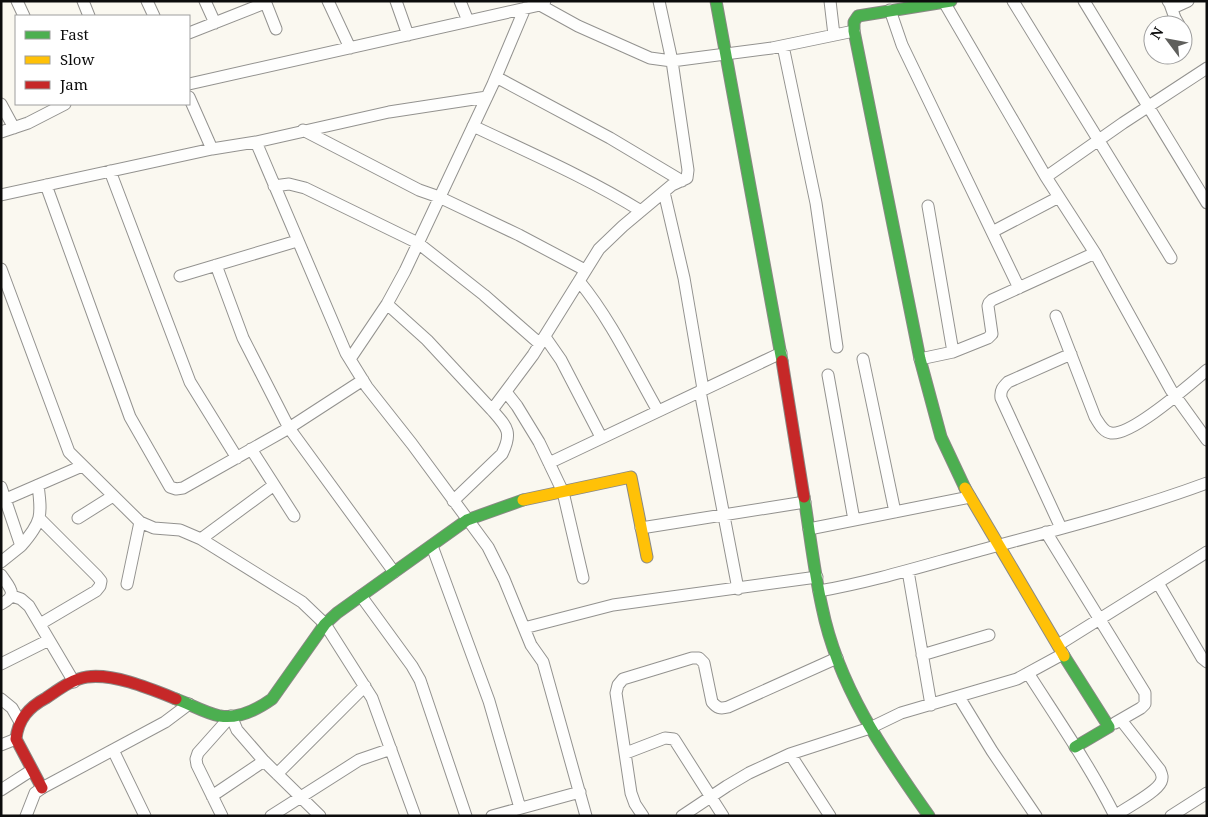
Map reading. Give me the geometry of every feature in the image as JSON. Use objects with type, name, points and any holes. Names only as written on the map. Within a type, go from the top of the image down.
[{"type":"street","points":[[17,1],[24,15]]},
{"type":"street","points":[[83,1],[89,15]]},
{"type":"street","points":[[147,1],[154,15]]},
{"type":"street","points":[[205,1],[215,23]]},
{"type":"street","points":[[328,1],[350,48]]},
{"type":"street","points":[[396,1],[408,34]]},
{"type":"street","points":[[460,1],[468,21]]},
{"type":"street","points":[[492,410],[542,340],[599,249],[672,185],[687,178],[688,170],[672,61],[659,1]]},
{"type":"street","points":[[716,1],[781,353],[819,591],[832,643],[850,688],[870,728],[897,771],[929,816]]},
{"type":"street","points":[[830,1],[834,35]]},
{"type":"street","points":[[1013,1],[1171,258]]},
{"type":"street","points":[[1084,1],[1207,203]]},
{"type":"street","points":[[1169,3],[1176,6],[1188,1]]},
{"type":"street","points":[[190,33],[265,2],[276,29]]},
{"type":"street","points":[[1109,727],[964,487],[941,437],[920,360],[854,31],[854,22],[858,16],[941,2],[1046,177],[1095,254],[1175,396],[1207,440]]},
{"type":"street","points":[[190,84],[542,3],[578,26],[650,58],[672,61],[783,46],[854,31]]},
{"type":"street","points":[[1169,3],[1174,15]]},
{"type":"street","points":[[350,359],[387,304],[418,243],[487,97],[525,8]]},
{"type":"street","points":[[890,10],[902,45],[1019,288]]},
{"type":"street","points":[[783,46],[816,203],[837,348]]},
{"type":"street","points":[[1046,177],[1148,106],[1205,73]]},
{"type":"street","points":[[496,77],[610,138],[682,181]]},
{"type":"street","points":[[1,194],[212,149],[256,142],[389,112],[487,97]]},
{"type":"street","points":[[190,99],[212,149]]},
{"type":"street","points":[[1,104],[14,128]]},
{"type":"street","points":[[1,132],[28,123],[63,105]]},
{"type":"street","points":[[473,126],[572,172],[641,211]]},
{"type":"street","points":[[303,130],[419,190],[439,197],[518,235],[585,270]]},
{"type":"street","points":[[256,142],[350,359],[363,380],[488,547],[532,645],[543,662],[586,816]]},
{"type":"street","points":[[110,171],[190,382],[237,458]]},
{"type":"street","points":[[274,186],[289,184],[304,188],[418,243],[542,340],[561,360],[601,437]]},
{"type":"street","points":[[46,185],[130,417],[170,487],[176,489],[183,488],[289,428],[363,380]]},
{"type":"street","points":[[664,192],[684,278],[701,390],[738,589]]},
{"type":"street","points":[[992,232],[1059,197]]},
{"type":"street","points":[[928,206],[953,352]]},
{"type":"street","points":[[180,276],[297,240]]},
{"type":"street","points":[[920,360],[953,352],[988,338],[992,334],[989,303],[1095,254]]},
{"type":"street","points":[[216,265],[243,338],[289,428],[394,572]]},
{"type":"street","points":[[1,269],[69,452],[140,522],[154,528],[180,530],[201,539],[302,602],[326,624],[372,698],[415,816]]},
{"type":"street","points":[[579,280],[593,298],[612,329],[658,410]]},
{"type":"street","points":[[387,304],[427,340],[492,410],[508,431],[506,445],[502,454],[453,501]]},
{"type":"street","points":[[1056,316],[1095,417],[1107,432],[1122,432],[1146,418],[1207,370]]},
{"type":"street","points":[[549,463],[781,353]]},
{"type":"street","points":[[1061,528],[1000,393],[1008,382],[1071,354]]},
{"type":"street","points":[[863,359],[896,512]]},
{"type":"street","points":[[828,375],[854,520]]},
{"type":"street","points":[[506,392],[522,413],[539,442],[563,492],[583,578]]},
{"type":"street","points":[[251,449],[294,516]]},
{"type":"street","points":[[6,500],[82,466]]},
{"type":"street","points":[[42,788],[16,739],[16,731],[23,714],[38,702],[74,682],[86,677],[100,676],[124,680],[221,716],[249,713],[272,699],[326,624],[337,613],[467,520],[507,505],[632,478],[647,557]]},
{"type":"street","points":[[819,591],[862,584],[1175,495],[1207,483]]},
{"type":"street","points":[[201,539],[274,485]]},
{"type":"street","points":[[1,562],[21,546],[35,529],[40,519],[38,486]]},
{"type":"street","points":[[1,487],[21,546]]},
{"type":"street","points":[[78,518],[113,496]]},
{"type":"street","points":[[809,529],[970,497]]},
{"type":"street","points":[[641,528],[805,502]]},
{"type":"street","points":[[40,519],[100,581],[100,586],[96,591],[40,624]]},
{"type":"street","points":[[127,584],[140,522]]},
{"type":"street","points":[[1046,532],[1145,693],[1145,704],[1141,708],[1075,747]]},
{"type":"street","points":[[432,546],[489,701],[520,808]]},
{"type":"street","points":[[682,816],[749,773],[790,754],[870,728],[900,713],[1017,679],[1028,673],[1099,620],[1207,552]]},
{"type":"street","points":[[908,571],[931,704]]},
{"type":"street","points":[[1,575],[12,592],[10,600],[1,604]]},
{"type":"street","points":[[524,628],[613,605],[817,577]]},
{"type":"street","points":[[1158,583],[1202,658],[1207,662]]},
{"type":"street","points":[[12,596],[21,599],[29,606],[74,682]]},
{"type":"street","points":[[361,596],[412,666],[420,680],[466,816]]},
{"type":"street","points":[[922,655],[989,635]]},
{"type":"street","points":[[1,664],[49,640]]},
{"type":"street","points":[[643,816],[635,804],[631,793],[616,693],[622,679],[692,658],[699,658],[704,663],[712,702],[715,706],[721,708],[728,707],[838,658]]},
{"type":"street","points":[[1028,673],[1106,797],[1114,816],[1154,790],[1160,784],[1162,776],[1160,770],[1121,720]]},
{"type":"street","points":[[277,774],[365,686]]},
{"type":"street","points":[[959,697],[992,751],[1036,816]]},
{"type":"street","points":[[1,699],[12,708],[20,722]]},
{"type":"street","points":[[26,816],[36,793],[42,788],[165,722],[190,704]]},
{"type":"street","points":[[230,716],[237,730],[264,761],[302,796],[320,816]]},
{"type":"street","points":[[222,816],[197,765],[196,759],[198,753],[230,716]]},
{"type":"street","points":[[626,753],[665,738],[674,739],[723,816]]},
{"type":"street","points":[[1,744],[16,739]]},
{"type":"street","points":[[271,816],[359,760],[391,749]]},
{"type":"street","points":[[113,750],[145,816]]},
{"type":"street","points":[[790,754],[830,816]]},
{"type":"street","points":[[212,796],[264,761]]},
{"type":"street","points":[[1,790],[32,770]]},
{"type":"street","points":[[492,816],[580,792]]},
{"type":"street","points":[[1171,816],[1207,793]]},
{"type":"traffic: fast","points":[[716,1],[782,361]]},
{"type":"traffic: fast","points":[[951,1],[858,16],[854,22],[854,31],[920,359],[941,437],[965,488]]},
{"type":"traffic: fast","points":[[804,497],[822,607],[829,636],[839,664],[864,717],[895,767],[929,816]]},
{"type":"traffic: fast","points":[[176,699],[209,713],[227,717],[241,715],[260,706],[272,699],[325,624],[337,613],[467,520],[523,500]]},
{"type":"traffic: fast","points":[[1064,656],[1109,727],[1075,747]]},
{"type":"traffic: slow","points":[[523,500],[631,477],[647,557]]},
{"type":"traffic: slow","points":[[965,488],[1064,656]]},
{"type":"traffic: jam","points":[[782,361],[804,497]]},
{"type":"traffic: jam","points":[[42,788],[16,739],[17,732],[25,714],[65,685],[87,677],[108,677],[132,683],[176,699]]}]
